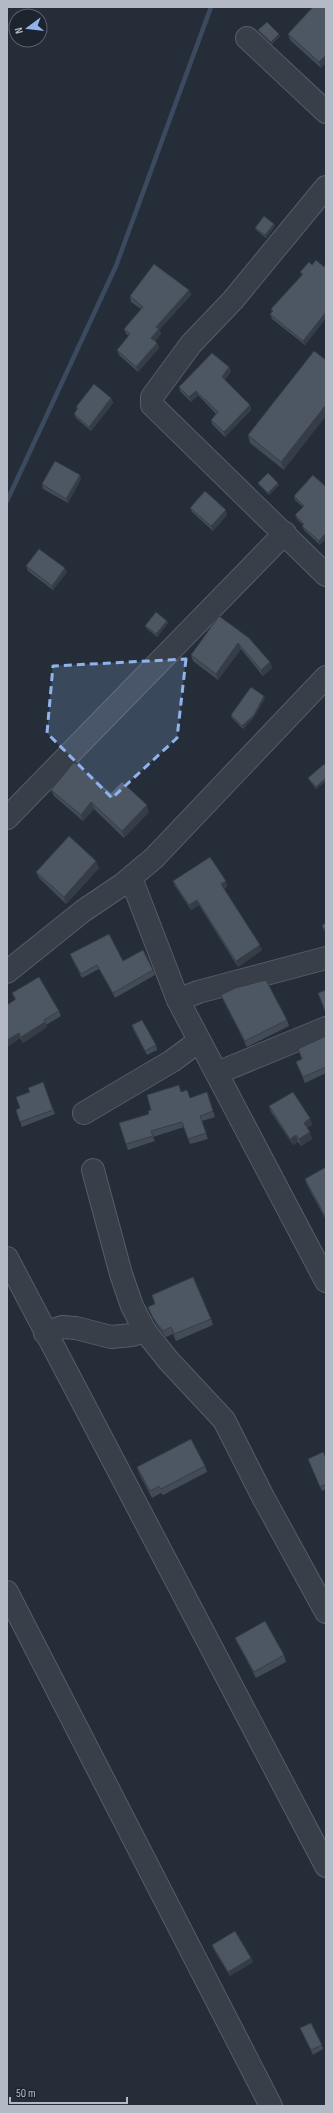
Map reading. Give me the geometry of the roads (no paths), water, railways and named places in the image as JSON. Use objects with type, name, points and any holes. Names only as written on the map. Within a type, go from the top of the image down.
[{"type":"street","points":[[247,38],[324,104]]},
{"type":"street","points":[[326,187],[233,300],[191,344],[152,397],[152,405],[326,574]]},
{"type":"street","points":[[7,818],[285,533]]},
{"type":"street","points":[[7,972],[83,911],[131,878],[165,848],[326,677]]},
{"type":"street","points":[[131,878],[178,1000],[325,1277]]},
{"type":"street","points":[[178,1000],[198,992],[326,958]]},
{"type":"street","points":[[217,1073],[326,1028]]},
{"type":"street","points":[[84,1113],[172,1061],[199,1041]]},
{"type":"street","points":[[93,1170],[121,1274],[132,1306],[145,1331],[168,1360],[224,1420],[263,1497],[326,1612]]},
{"type":"street","points":[[7,1258],[326,1866]]},
{"type":"street","points":[[45,1333],[62,1328],[76,1328],[111,1337],[132,1335],[145,1331]]},
{"type":"street","points":[[7,1592],[271,2106]]},
{"type":"waterway","points":[[7,501],[116,266],[211,7]]}]
